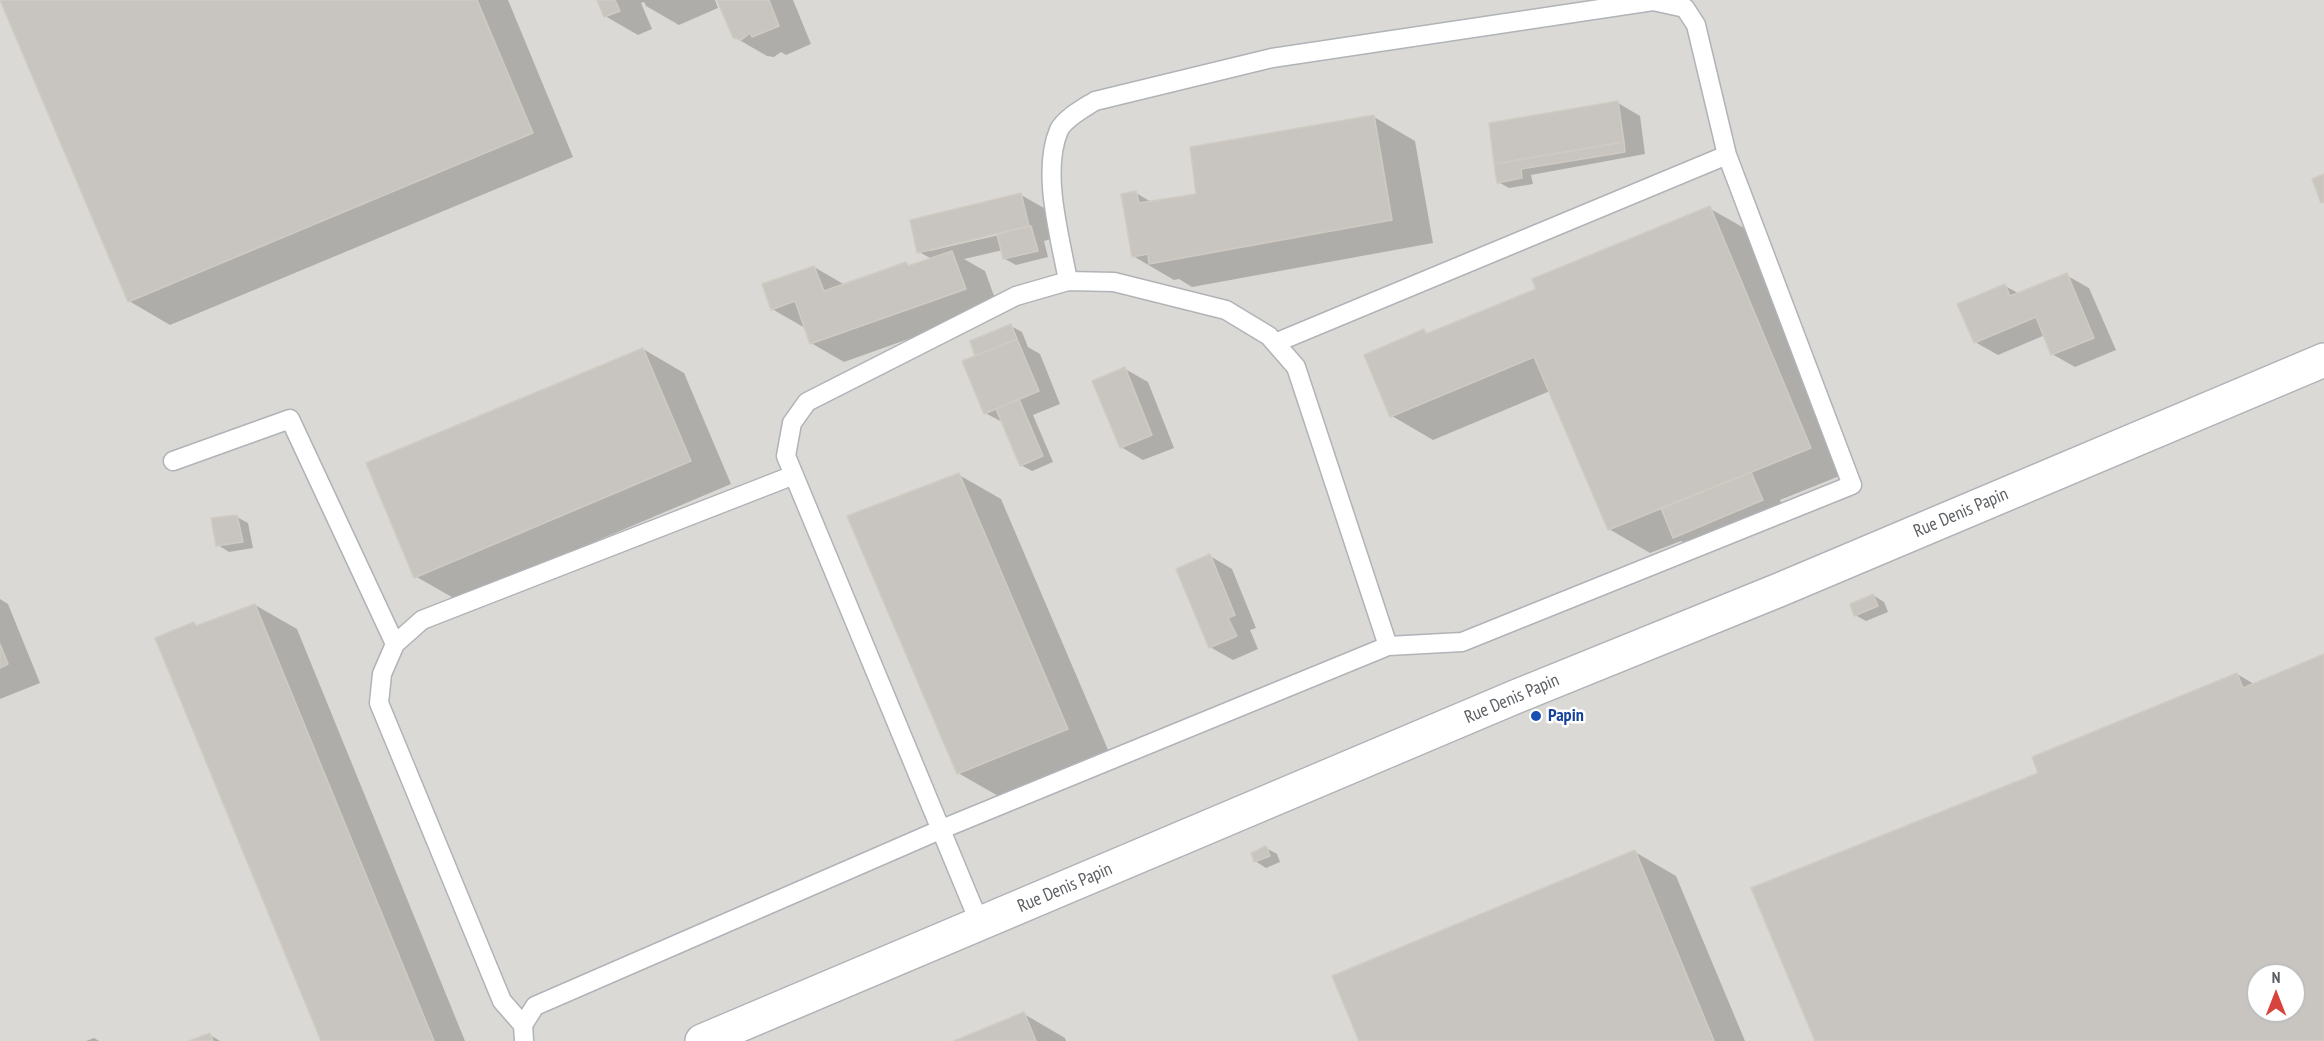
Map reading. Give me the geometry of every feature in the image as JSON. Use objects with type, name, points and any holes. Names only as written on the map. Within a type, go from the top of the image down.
[{"type":"street","name":"Rue Denis Papin","points":[[702,1041],[1504,701],[1779,590],[2324,360]]},
{"type":"lane","points":[[524,1033],[535,1006],[942,829],[1388,646],[1462,642],[1852,485],[1727,155],[1696,25],[1685,8],[1653,2],[1272,58],[1095,101],[1060,128],[1050,174],[1068,281]]},
{"type":"lane","points":[[1275,343],[1727,155]]},
{"type":"lane","points":[[980,924],[786,456],[792,423],[807,402],[1016,296],[1068,281],[1114,282],[1226,310],[1269,336],[1296,367],[1388,646]]},
{"type":"lane","points":[[173,461],[290,419],[395,644]]},
{"type":"lane","points":[[524,1033],[502,1001],[379,703],[382,674],[395,644],[422,620],[794,475]]},
{"type":"shaded area","points":[[0,0],[2324,0],[2324,1041],[0,1041]]},
{"type":"building","points":[[0,0],[477,0],[533,133],[128,302]]},
{"type":"building","points":[[597,0],[615,0],[620,11],[604,17]]},
{"type":"building","points":[[717,0],[769,0],[779,26],[752,37],[750,33],[741,40],[733,38]]},
{"type":"building","points":[[1618,101],[1624,142],[1494,164],[1489,123]]},
{"type":"building","points":[[1374,115],[1392,220],[1149,264],[1148,254],[1132,257],[1121,194],[1136,191],[1139,203],[1196,194],[1190,147]]},
{"type":"building","points":[[1624,142],[1625,152],[1521,169],[1522,178],[1497,183],[1494,164]]},
{"type":"building","points":[[2324,174],[2324,202],[2321,203],[2312,179]]},
{"type":"building","points":[[1021,193],[1029,226],[917,253],[910,220]]},
{"type":"building","points":[[1710,206],[1811,448],[1608,530],[1534,357],[1390,417],[1364,355],[1424,329],[1426,334],[1536,289],[1532,279]]},
{"type":"building","points":[[1031,226],[1038,251],[1003,259],[997,234]]},
{"type":"building","points":[[952,251],[966,289],[810,344],[795,301],[771,310],[762,284],[814,266],[824,291],[906,262],[908,266]]},
{"type":"building","points":[[2067,273],[2094,338],[2051,355],[2036,317],[1974,343],[1957,304],[2005,284],[2010,296]]},
{"type":"building","points":[[1011,324],[1017,339],[975,356],[970,341]]},
{"type":"building","points":[[1017,339],[1039,391],[984,414],[962,361]]},
{"type":"building","points":[[643,348],[691,461],[414,578],[366,463]]},
{"type":"building","points":[[1125,367],[1152,435],[1120,448],[1092,381]]},
{"type":"building","points":[[1019,399],[1043,456],[1020,466],[996,409]]},
{"type":"building","points":[[1751,472],[1763,500],[1673,538],[1661,508]]},
{"type":"building","points":[[959,473],[1068,729],[957,774],[847,516]]},
{"type":"building","points":[[237,515],[243,542],[216,546],[211,518]]},
{"type":"building","points":[[1210,554],[1235,615],[1228,618],[1237,636],[1209,648],[1176,569]]},
{"type":"building","points":[[1873,594],[1878,606],[1854,616],[1850,604]]},
{"type":"building","points":[[255,604],[434,1041],[321,1041],[155,638],[194,622],[196,626]]},
{"type":"building","points":[[0,644],[8,664],[0,668]]},
{"type":"building","points":[[2324,654],[2324,1041],[1815,1041],[1751,888],[2038,773],[2032,757],[2237,673],[2243,688]]},
{"type":"building","points":[[1266,846],[1270,856],[1254,862],[1251,853]]},
{"type":"building","points":[[1635,850],[1714,1041],[1359,1041],[1332,976]]},
{"type":"building","points":[[1024,1012],[1036,1041],[954,1041]]},
{"type":"building","points":[[210,1033],[213,1041],[189,1041]]},
{"type":"place","name":"Papin","points":[[1536,716]]}]
